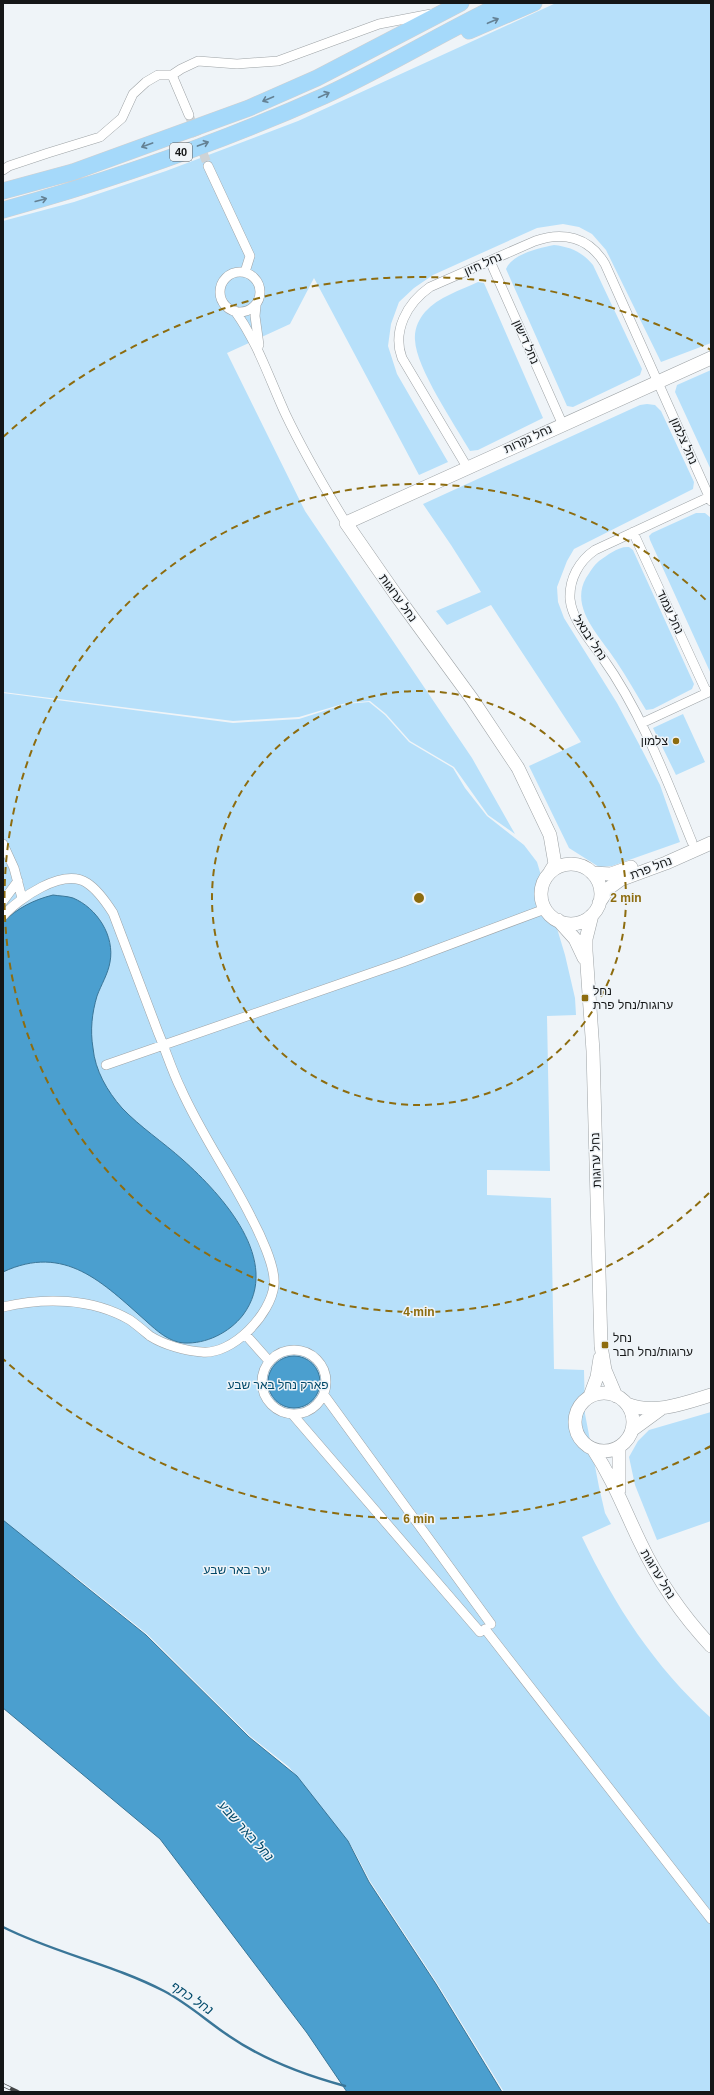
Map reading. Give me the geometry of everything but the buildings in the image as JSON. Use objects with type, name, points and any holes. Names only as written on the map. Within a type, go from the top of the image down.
[{"type":"highway","points":[[317,78],[449,3]]},
{"type":"highway","name":"40","points":[[3,191],[73,172],[249,108],[317,78],[462,3]]},
{"type":"highway","name":"40","points":[[3,210],[79,189],[249,128],[325,95],[504,3]]},
{"type":"highway","points":[[354,80],[534,3]]},
{"type":"street","points":[[3,170],[35,157],[100,137],[122,118],[133,94],[146,82],[158,75],[172,75],[180,69],[198,62],[237,64],[278,61],[379,24],[430,14],[458,3]]},
{"type":"street","points":[[172,75],[189,115]]},
{"type":"street","points":[[208,166],[250,256],[245,272]]},
{"type":"street","name":"נחל חיון","points":[[467,467],[404,362],[399,348],[399,334],[407,312],[424,291],[490,261],[549,236],[571,237],[586,243],[599,254],[609,273],[657,381]]},
{"type":"street","name":"נחל דישון","points":[[490,261],[562,424]]},
{"type":"street","points":[[236,272],[245,272],[254,276],[259,284],[261,294],[256,305],[248,311],[235,311],[229,309],[220,296],[220,286],[225,278],[236,272]]},
{"type":"street","name":"נחל ערוגות","points":[[256,305],[256,324],[260,352]]},
{"type":"street","name":"נחל ערוגות","points":[[235,311],[260,352],[273,386],[298,439],[346,522],[500,740],[531,792],[550,835],[572,864]]},
{"type":"street","name":"נחל נקרות","points":[[346,522],[711,358]]},
{"type":"street","name":"נחל צלמון","points":[[657,381],[710,499]]},
{"type":"street","name":"נחל יבנאל","points":[[692,842],[666,776],[642,723],[618,682],[577,619],[570,599],[573,576],[576,569],[585,558],[595,550],[710,499]]},
{"type":"street","name":"נחל עמוד","points":[[633,532],[709,692]]},
{"type":"street","points":[[642,723],[709,692]]},
{"type":"street","name":"נחל פרת","points":[[592,873],[604,874],[621,871],[711,833]]},
{"type":"street","name":"נחל ערוגות","points":[[550,835],[555,864],[550,872]]},
{"type":"street","name":"נחל פרת","points":[[599,903],[609,888],[620,880],[666,863],[711,842]]},
{"type":"street","points":[[3,844],[11,858],[22,898]]},
{"type":"street","points":[[572,864],[583,866],[592,873],[599,884],[599,903],[592,915],[586,920],[572,924],[558,920],[546,909],[541,892],[543,884],[550,872],[558,867],[572,864]]},
{"type":"street","points":[[3,916],[22,898],[60,880],[74,879],[86,882],[104,898],[113,913],[180,1088],[207,1143],[241,1196],[263,1241],[274,1285],[268,1302],[253,1327],[236,1341],[216,1350],[203,1352],[171,1345],[152,1337],[129,1320],[80,1303],[48,1300],[3,1307]]},
{"type":"street","points":[[3,901],[18,881]]},
{"type":"street","points":[[106,1065],[403,962],[546,909]]},
{"type":"street","name":"נחל ערוגות","points":[[592,915],[586,939],[593,1051],[601,1346],[605,1370],[616,1396]]},
{"type":"street","name":"נחל ערוגות","points":[[558,920],[575,940],[582,952],[588,975]]},
{"type":"street","points":[[245,1334],[270,1361]]},
{"type":"street","name":"נחל ערוגות","points":[[590,1396],[597,1377],[601,1346]]},
{"type":"street","points":[[287,1350],[302,1351],[311,1355],[319,1362],[324,1371],[326,1386],[324,1395],[318,1404],[310,1411],[293,1415],[276,1410],[269,1403],[261,1384],[262,1374],[270,1361],[278,1354],[287,1350]]},
{"type":"street","points":[[627,1404],[633,1417],[632,1430],[629,1438],[619,1448],[606,1451],[593,1449],[582,1441],[577,1433],[575,1424],[576,1415],[579,1406],[590,1396],[602,1393],[616,1396],[627,1404],[638,1408],[662,1408],[711,1395]]},
{"type":"street","points":[[324,1395],[485,1628],[711,1919]]},
{"type":"street","points":[[632,1430],[662,1408]]},
{"type":"street","points":[[293,1415],[485,1628]]},
{"type":"street","name":"נחל ערוגות","points":[[619,1448],[619,1494]]},
{"type":"street","name":"נחל ערוגות","points":[[593,1449],[619,1494],[626,1514],[656,1574],[672,1598],[711,1646]]},
{"type":"green space","points":[[556,3],[711,3],[711,343],[661,362],[606,250],[592,234],[579,227],[563,224],[537,228],[433,275],[414,288],[399,302],[391,324],[388,346],[397,374],[448,462],[419,475],[314,278],[290,324],[227,353],[305,511],[472,758],[515,834],[488,815],[454,767],[410,741],[386,714],[370,701],[346,703],[299,717],[233,721],[3,692],[3,221],[74,202],[166,171],[298,121]]},
{"type":"green space","points":[[554,245],[566,247],[576,251],[593,265],[642,369],[640,375],[573,407],[567,406],[506,269],[514,259],[527,252]]},
{"type":"green space","points":[[478,282],[484,283],[543,418],[478,450],[470,451],[429,381],[417,352],[415,336],[419,321],[430,307],[450,294]]},
{"type":"green space","points":[[711,370],[711,470],[675,392],[677,385]]},
{"type":"green space","points":[[640,405],[655,405],[661,411],[694,482],[693,489],[574,549],[567,561],[557,587],[558,602],[564,618],[617,703],[660,785],[680,842],[612,866],[599,867],[569,848],[529,766],[581,742],[491,605],[447,625],[436,611],[481,592],[423,504]]},
{"type":"green space","points":[[696,513],[705,513],[711,518],[711,674],[649,536],[652,533]]},
{"type":"green space","points":[[629,547],[633,550],[694,684],[692,689],[653,709],[646,710],[620,667],[589,622],[581,600],[582,589],[586,578],[595,564],[613,551]]},
{"type":"green space","name":"פארק נחל באר שבע","points":[[3,693],[233,723],[299,719],[346,704],[369,702],[385,715],[409,742],[453,768],[465,788],[487,816],[524,845],[537,862],[565,955],[575,998],[576,1015],[547,1016],[550,1171],[487,1170],[487,1195],[551,1198],[554,1369],[584,1370],[585,1414],[605,1513],[611,1524],[582,1537],[608,1587],[638,1634],[671,1677],[711,1718],[711,2092],[504,2092],[437,1983],[370,1881],[352,1847],[289,1767],[250,1736],[147,1634],[77,1578],[3,1524]]},
{"type":"green space","points":[[683,714],[705,762],[676,775],[653,728]]},
{"type":"green space","points":[[711,1412],[711,1521],[657,1540],[635,1485],[629,1457],[638,1441],[649,1430]]},
{"type":"water","points":[[53,895],[73,898],[90,909],[102,924],[110,942],[110,962],[97,996],[92,1028],[94,1056],[103,1080],[122,1108],[129,1115],[183,1160],[214,1191],[230,1210],[243,1230],[252,1251],[256,1273],[254,1294],[243,1315],[224,1332],[201,1342],[184,1343],[173,1341],[154,1329],[114,1293],[82,1271],[64,1265],[45,1262],[25,1264],[3,1272],[3,922],[26,905]]},
{"type":"water","points":[[289,1356],[299,1356],[309,1360],[316,1367],[320,1377],[320,1387],[316,1397],[309,1404],[299,1408],[289,1408],[279,1404],[272,1397],[268,1387],[268,1377],[272,1367],[279,1360]]},
{"type":"water","name":"נחל באר שבע","points":[[3,1520],[146,1635],[249,1737],[297,1776],[348,1841],[369,1882],[436,1984],[502,2092],[347,2092],[307,2033],[160,1839],[3,1708]]},
{"type":"waterway","name":"נחל כתף","points":[[3,1927],[42,1944],[124,1973],[164,1991],[181,2001],[242,2045],[300,2072],[345,2086]]},
{"type":"tunnel","points":[[189,115],[208,166]]},
{"type":"railway","points":[[3,2085],[18,2092]]},
{"type":"place","name":"צלמון","points":[[676,741]]},
{"type":"place","name":"נחל ערוגות/נחל פרת","points":[[585,998]]},
{"type":"place","name":"נחל ערוגות/נחל חבר","points":[[605,1345]]},
{"type":"park label","name":"יער באר שבע","points":[[237,1570]]}]
